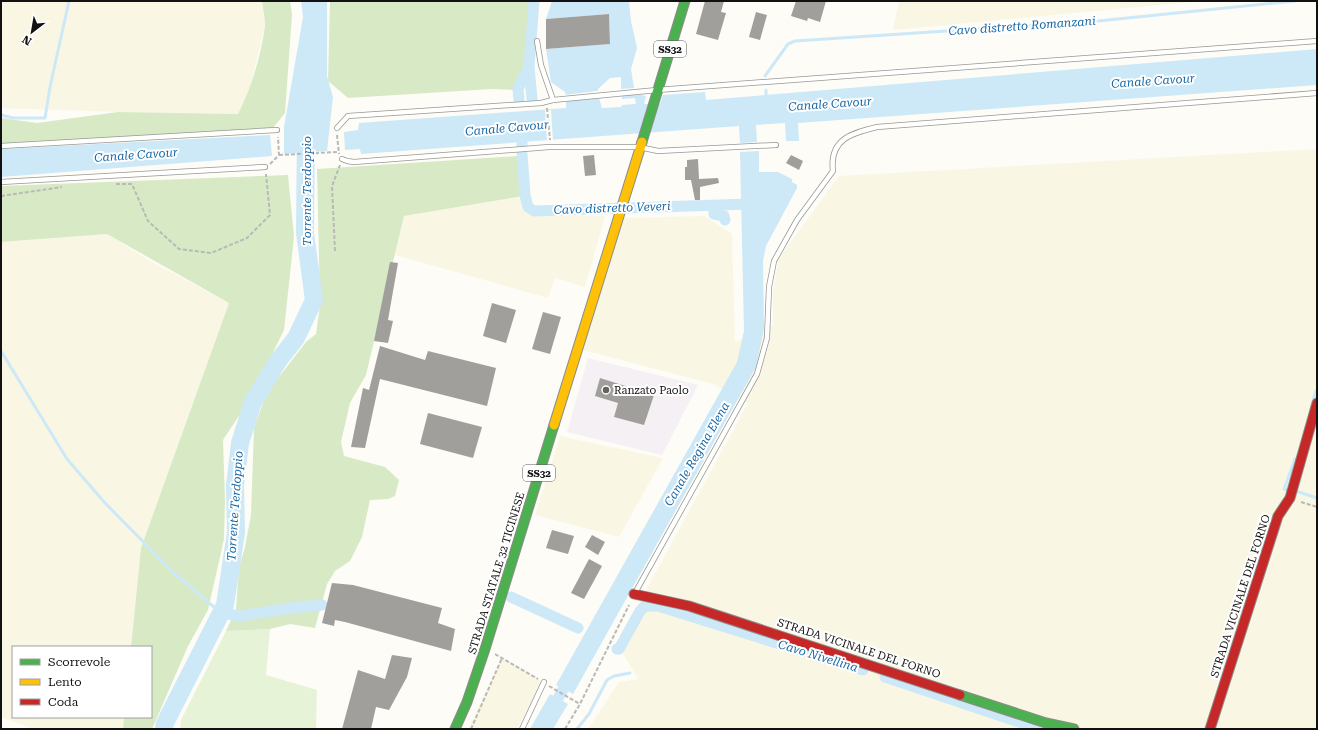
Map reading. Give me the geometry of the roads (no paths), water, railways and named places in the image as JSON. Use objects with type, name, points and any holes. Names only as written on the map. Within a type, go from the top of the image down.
[{"type":"street","name":"SS32","points":[[639,147],[685,1]]},
{"type":"street","name":"STRADA STATALE 32 TICINESE","points":[[455,729],[467,702],[485,649],[639,147]]},
{"type":"street","name":"STRADA VICINALE DEL FORNO","points":[[1210,729],[1278,516],[1291,493],[1317,403]]},
{"type":"street","name":"STRADA VICINALE DEL FORNO","points":[[634,594],[689,606],[1046,723],[1074,729]]},
{"type":"lane","points":[[537,41],[541,65],[553,100]]},
{"type":"lane","points":[[337,128],[348,116],[541,103],[553,100],[656,94],[1317,41]]},
{"type":"lane","points":[[634,594],[757,374],[767,338],[769,287],[774,261],[797,220],[833,171],[832,159],[837,147],[845,138],[854,133],[877,127],[1317,93]]},
{"type":"lane","points":[[1,146],[277,130]]},
{"type":"lane","points":[[342,159],[354,162],[550,147],[639,147],[658,150],[776,145]]},
{"type":"lane","points":[[1,182],[265,167]]},
{"type":"lane","points":[[522,729],[544,682]]},
{"type":"water","points":[[301,1],[327,1],[327,76],[333,97],[327,151],[284,154],[284,127],[303,17]]},
{"type":"water","points":[[552,1],[629,1],[631,21],[637,48],[631,69],[634,88],[621,89],[621,77],[610,78],[598,89],[598,91],[566,95],[565,92],[551,82],[546,49],[610,44],[609,14],[546,19]]},
{"type":"water","name":"Canale Cavour","points":[[1317,49],[1317,85],[798,123],[799,141],[786,141],[785,123],[756,125],[757,142],[740,143],[739,126],[361,154],[360,149],[345,150],[344,132],[358,130],[359,123],[566,108],[566,100],[599,98],[602,108],[621,107],[622,105],[636,104],[635,98],[622,99],[622,95],[637,94],[646,96],[644,104],[660,104],[663,95],[705,92],[706,100]]},
{"type":"water","name":"Canale Cavour","points":[[270,135],[272,156],[1,177],[1,149]]},
{"type":"water","points":[[759,151],[759,172],[778,172],[792,179],[792,182],[797,185],[797,188],[766,246],[763,261],[764,328],[756,367],[573,694],[556,685],[737,362],[744,331],[740,152]]},
{"type":"water","points":[[550,694],[568,704],[553,729],[530,729]]},
{"type":"waterway","points":[[1,115],[13,118],[45,118],[50,87],[69,1]]},
{"type":"waterway","name":"Cavo distretto Veveri","points":[[519,100],[518,89],[529,66],[534,1]]},
{"type":"waterway","name":"Cavo distretto Romanzani","points":[[765,76],[788,44],[795,41],[1098,21],[1295,1]]},
{"type":"waterway","points":[[529,67],[532,99]]},
{"type":"waterway","name":"Cavo distretto Romanzani","points":[[766,90],[766,97]]},
{"type":"waterway","name":"Torrente Terdoppio","points":[[164,729],[165,723],[225,605],[236,532],[235,486],[240,443],[253,402],[278,361],[296,338],[314,300],[305,233],[306,128]]},
{"type":"waterway","name":"Cavo distretto Veveri","points":[[522,154],[525,195],[528,207],[534,211],[750,204]]},
{"type":"waterway","name":"Cavo Nivellina","points":[[714,206],[714,214],[724,216],[725,220]]},
{"type":"waterway","points":[[1,351],[67,459],[105,503],[174,573],[221,613]]},
{"type":"waterway","points":[[1313,400],[1316,391]]},
{"type":"waterway","points":[[1289,490],[1284,489],[1295,459]]},
{"type":"waterway","points":[[1296,491],[1317,498]]},
{"type":"waterway","points":[[511,597],[578,628]]},
{"type":"waterway","points":[[221,613],[240,616],[290,608],[322,605]]},
{"type":"waterway","name":"Cavo Nivellina","points":[[617,649],[619,649],[640,611],[645,606],[658,606],[863,670]]},
{"type":"waterway","points":[[577,729],[589,714],[607,680],[614,676],[630,673]]},
{"type":"waterway","name":"Canale Regina Elena","points":[[541,729],[571,675]]},
{"type":"waterway","name":"Cavo Nivellina","points":[[885,677],[1040,729]]},
{"type":"place","name":"Ranzato Paolo","points":[[606,390]]}]
